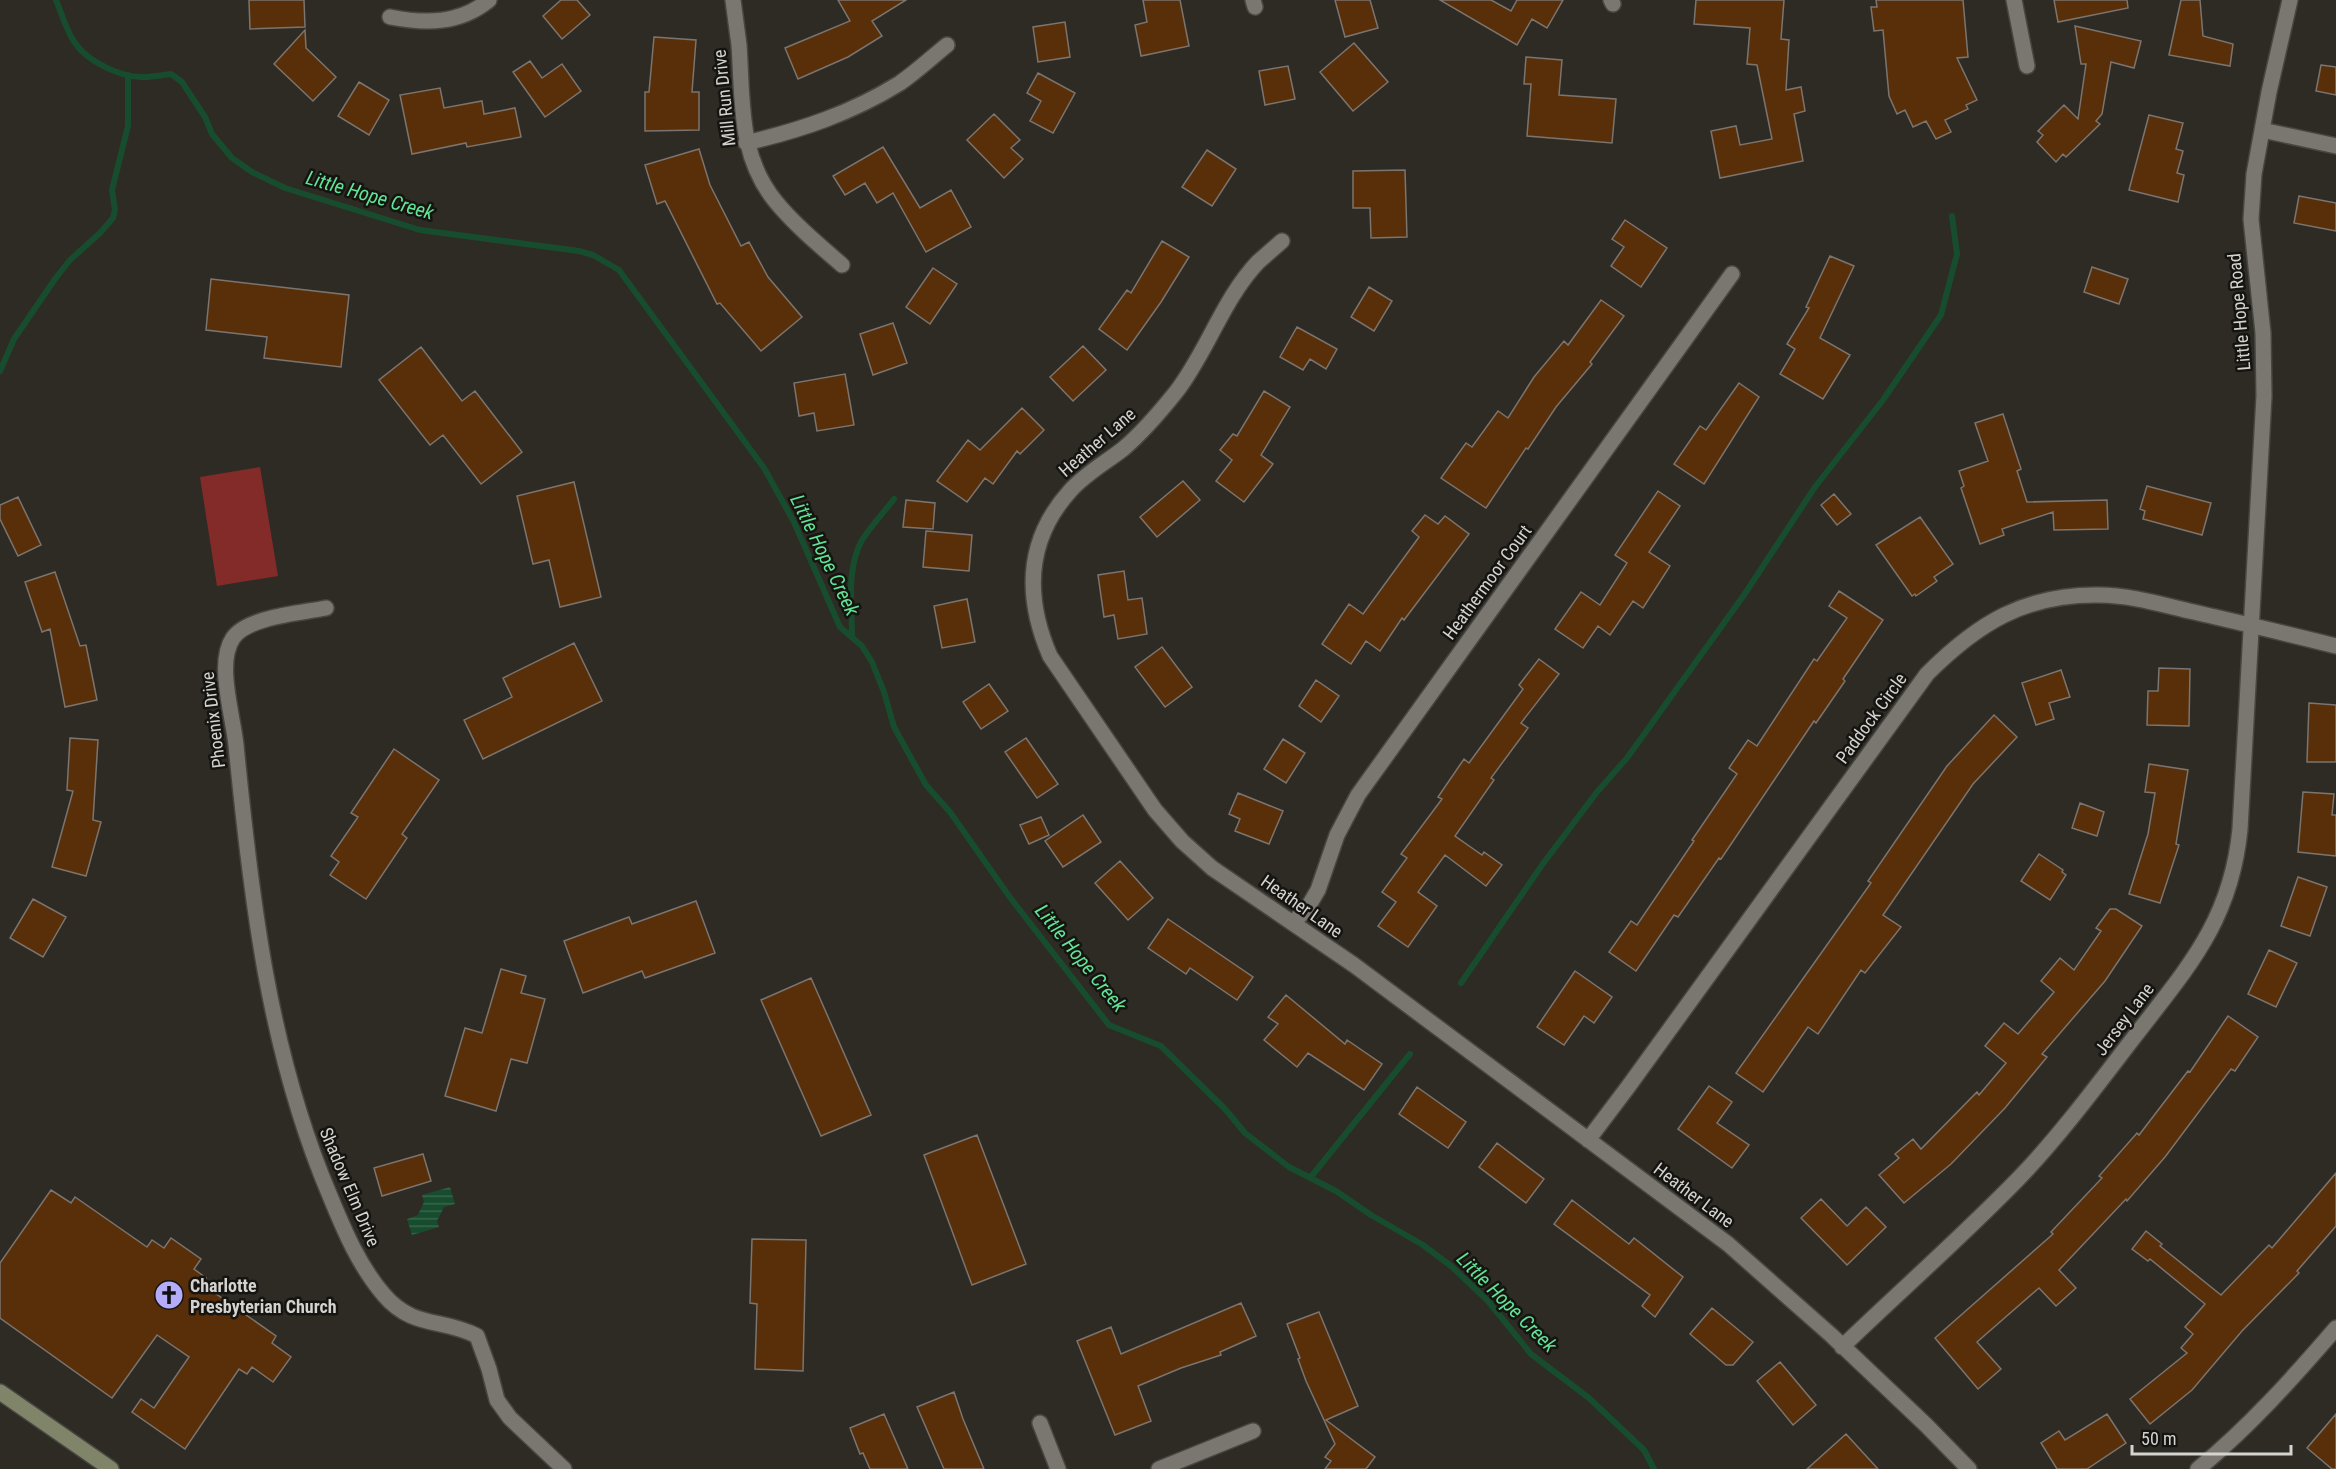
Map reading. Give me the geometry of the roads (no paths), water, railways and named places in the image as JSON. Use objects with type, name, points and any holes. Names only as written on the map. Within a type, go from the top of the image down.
[{"type":"street","points":[[390,17],[410,21],[440,21],[469,14],[489,0]]},
{"type":"street","name":"Mill Run Drive","points":[[733,0],[739,45],[743,127],[746,143],[761,180],[793,221],[842,265]]},
{"type":"street","points":[[2014,0],[2027,66]]},
{"type":"street","name":"Little Hope Road","points":[[2252,625],[2264,396],[2263,333],[2251,219],[2253,174],[2290,0]]},
{"type":"street","points":[[746,143],[794,131],[864,104],[902,81],[946,45]]},
{"type":"street","points":[[2262,130],[2336,146]]},
{"type":"street","name":"Heather Lane","points":[[1282,241],[1257,263],[1238,289],[1175,393],[1125,447],[1078,482],[1052,515],[1040,541],[1033,570],[1032,589],[1039,631],[1050,656],[1155,810],[1182,841],[1212,868],[1354,965],[1728,1244],[1926,1425],[1969,1469]]},
{"type":"street","name":"Heathermoor Court","points":[[1293,922],[1308,907],[1318,890],[1337,835],[1358,795],[1732,274]]},
{"type":"street","name":"Paddock Circle","points":[[1588,1140],[1927,674],[1958,643],[2003,615],[2040,602],[2065,596],[2100,595],[2135,599],[2336,646]]},
{"type":"street","name":"Phoenix Drive","points":[[248,861],[225,664],[227,650],[234,637],[244,627],[326,608]]},
{"type":"street","name":"Jersey Lane","points":[[1842,1347],[1959,1237],[2028,1168],[2092,1092],[2193,960],[2214,926],[2229,888],[2238,849],[2252,625]]},
{"type":"street","name":"Shadow Elm Drive","points":[[248,861],[269,996],[291,1088],[316,1164],[345,1233],[371,1277],[384,1295],[402,1313],[477,1336],[497,1400],[510,1418],[564,1469]]},
{"type":"street","points":[[2198,1469],[2243,1429],[2297,1374],[2336,1328]]},
{"type":"street","points":[[0,1392],[111,1469]]},
{"type":"street","points":[[1040,1423],[1058,1469]]},
{"type":"street","points":[[1159,1469],[1252,1431]]},
{"type":"waterway","name":"Little Hope Creek","points":[[56,0],[72,38],[80,50],[96,62],[125,75],[144,77],[171,74],[182,82],[205,117],[212,134],[232,158],[252,172],[285,188],[420,230],[579,251],[593,255],[619,270],[764,468],[794,522],[840,627],[862,646],[872,662],[894,727],[926,785],[950,812],[1009,896],[1109,1025],[1161,1046],[1226,1110],[1245,1133],[1289,1167],[1336,1191],[1371,1215],[1423,1245],[1451,1266],[1487,1300],[1531,1354],[1589,1398],[1644,1450],[1654,1469]]},
{"type":"waterway","points":[[0,371],[14,339],[55,279],[70,260],[113,218],[115,210],[112,190],[128,126],[128,75]]},
{"type":"waterway","points":[[1461,983],[1542,865],[1597,792],[1627,758],[1744,595],[1815,487],[1883,400],[1941,315],[1957,254],[1952,216]]},
{"type":"waterway","points":[[852,637],[851,588],[857,551],[862,540],[894,499]]},
{"type":"waterway","points":[[1310,1178],[1410,1054]]},
{"type":"place","name":"Charlotte Presbyterian Church","points":[[169,1295]]}]
